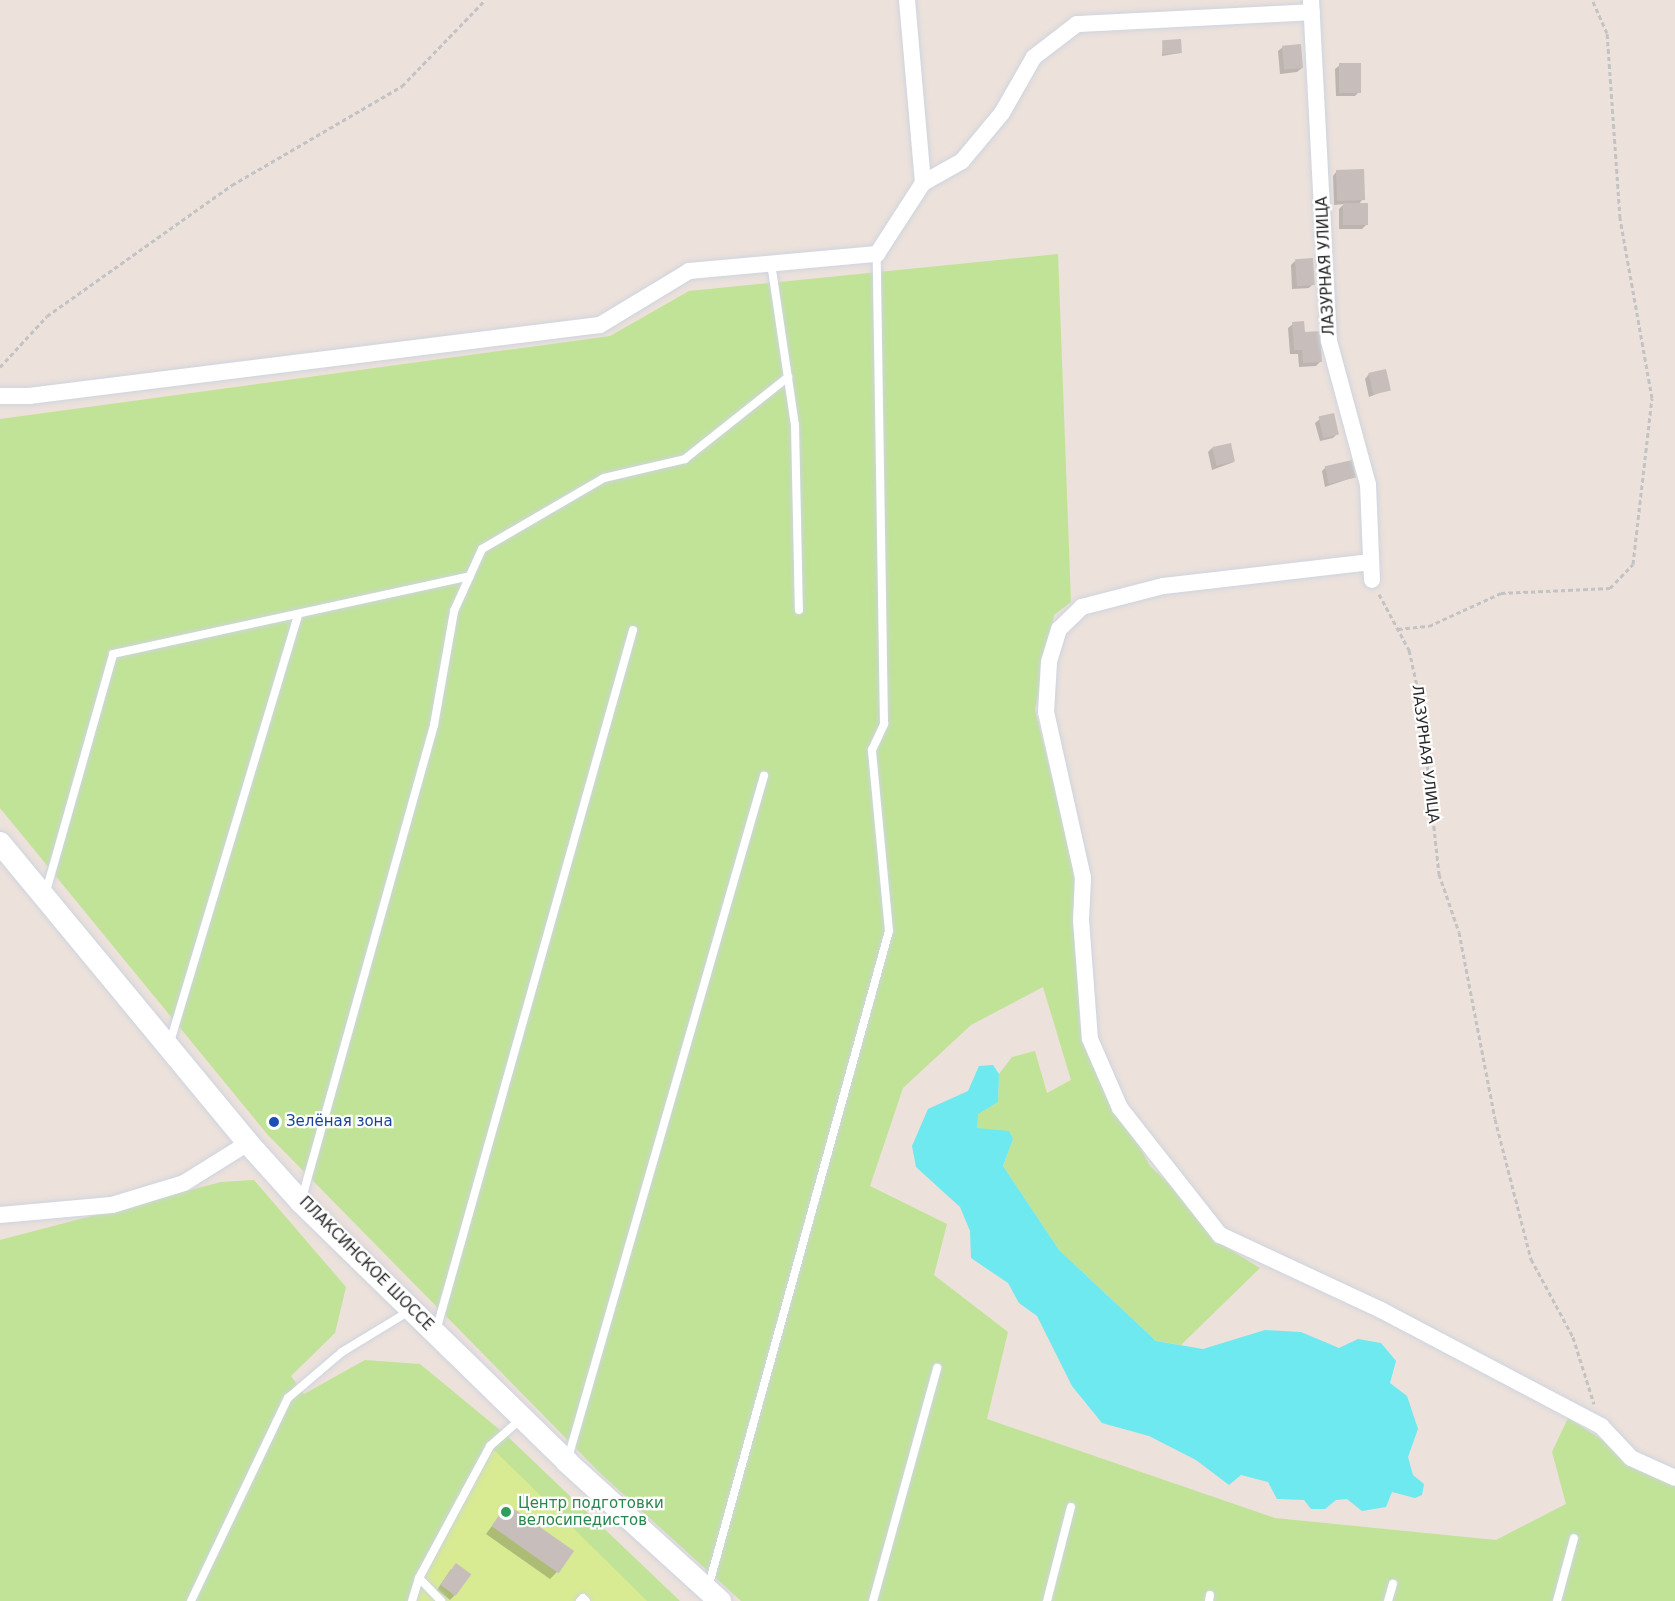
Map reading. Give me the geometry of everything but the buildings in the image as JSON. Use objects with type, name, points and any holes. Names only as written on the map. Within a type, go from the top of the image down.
[{"type":"main road","name":"ПЛАКСИНСКОЕ ШОССЕ","points":[[0,843],[248,1143],[301,1202],[567,1462],[713,1595]]},
{"type":"street","points":[[907,0],[923,183]]},
{"type":"street","points":[[0,396],[40,394],[600,325],[689,271],[877,254],[923,183],[962,161],[1002,113],[1034,57],[1077,24],[1312,6]]},
{"type":"street","name":"ЛАЗУРНАЯ УЛИЦА","points":[[1312,6],[1329,341],[1368,485],[1372,580]]},
{"type":"street","points":[[1371,562],[1163,586],[1082,607],[1059,629],[1049,662],[1046,712],[1083,878],[1081,920],[1090,1039],[1120,1108],[1220,1235],[1381,1310],[1601,1426],[1631,1458],[1675,1478]]},
{"type":"street","points":[[0,1215],[112,1204],[184,1183],[248,1143]]},
{"type":"lane","points":[[713,1595],[889,931],[872,750],[884,724],[877,254]]},
{"type":"lane","points":[[771,263],[795,425],[799,610]]},
{"type":"lane","points":[[301,1202],[434,725],[454,611],[482,549],[604,478],[685,459],[788,377]]},
{"type":"lane","points":[[45,896],[113,654],[470,576]]},
{"type":"lane","points":[[169,1046],[298,615]]},
{"type":"lane","points":[[436,1333],[633,630]]},
{"type":"lane","points":[[567,1462],[764,776]]},
{"type":"lane","points":[[190,1601],[288,1398],[342,1352],[411,1310]]},
{"type":"lane","points":[[873,1601],[937,1368]]},
{"type":"lane","points":[[412,1601],[419,1578],[490,1446],[522,1418]]},
{"type":"lane","points":[[1047,1601],[1071,1507]]},
{"type":"lane","points":[[1557,1601],[1574,1538]]},
{"type":"lane","points":[[419,1578],[441,1601]]},
{"type":"lane","points":[[1389,1601],[1393,1584]]},
{"type":"lane","points":[[580,1601],[586,1601]]},
{"type":"path","points":[[0,367],[47,316],[232,185],[402,86],[485,0]]},
{"type":"path","points":[[1398,629],[1429,626],[1502,593],[1610,588],[1633,564],[1653,399],[1620,218],[1607,33],[1592,0]]},
{"type":"path","name":"ЛАЗУРНАЯ УЛИЦА","points":[[1372,580],[1409,650],[1420,699],[1439,874],[1460,932],[1495,1119],[1531,1259],[1573,1337],[1601,1426]]},
{"type":"green space","points":[[1058,254],[1071,602],[1054,615],[1035,710],[1073,860],[1080,1026],[1091,1057],[1150,1166],[1179,1193],[1213,1239],[1260,1268],[1181,1345],[1156,1341],[1059,1250],[1003,1166],[1013,1139],[977,1128],[977,1114],[998,1102],[999,1074],[1012,1057],[1035,1051],[1047,1093],[1071,1080],[1043,987],[971,1025],[903,1088],[870,1186],[947,1224],[934,1275],[1008,1332],[987,1419],[1275,1518],[1496,1540],[1566,1504],[1552,1452],[1568,1418],[1675,1486],[1675,1601],[741,1601],[602,1475],[267,1134],[0,808],[0,419],[610,336],[689,291]]},
{"type":"green space","points":[[254,1180],[346,1287],[335,1333],[291,1376],[304,1394],[365,1360],[420,1364],[506,1435],[680,1601],[0,1601],[0,1240],[221,1182]]},
{"type":"green space","name":"Центр подготовки велосипедистов","points":[[490,1446],[647,1601],[412,1601],[419,1578]]},
{"type":"water","points":[[993,1065],[999,1074],[998,1102],[978,1114],[977,1128],[1009,1131],[1013,1139],[1003,1166],[1059,1250],[1156,1341],[1203,1349],[1265,1330],[1301,1332],[1339,1348],[1358,1339],[1381,1343],[1396,1361],[1390,1383],[1407,1396],[1418,1429],[1408,1457],[1413,1475],[1424,1484],[1422,1495],[1415,1498],[1392,1492],[1386,1507],[1362,1511],[1347,1499],[1336,1500],[1325,1509],[1311,1509],[1304,1500],[1277,1499],[1268,1482],[1241,1475],[1229,1485],[1196,1460],[1149,1436],[1102,1423],[1072,1386],[1037,1316],[1019,1303],[1008,1283],[971,1258],[970,1231],[960,1207],[916,1167],[912,1146],[928,1109],[968,1091],[979,1066]]},
{"type":"place","name":"Зелёная зона","points":[[274,1122]]},
{"type":"place","name":"Центр подготовки велосипедистов","points":[[506,1512]]}]
